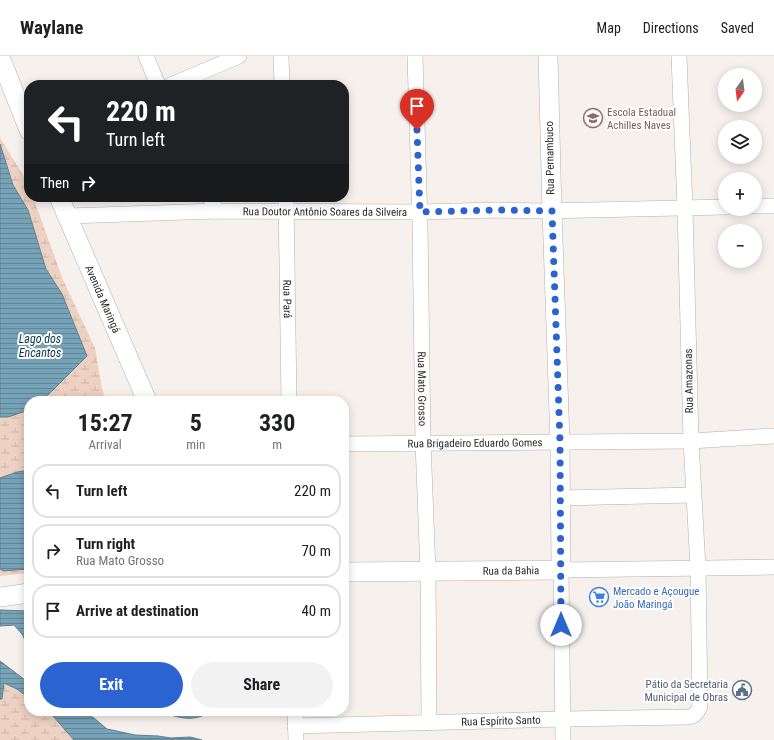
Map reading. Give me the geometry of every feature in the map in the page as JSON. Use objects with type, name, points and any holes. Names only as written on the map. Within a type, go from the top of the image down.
[{"type":"street","points":[[146,56],[156,80]]},
{"type":"street","points":[[183,80],[239,56]]},
{"type":"street","points":[[281,56],[282,80]]},
{"type":"street","name":"Rua Mato Grosso","points":[[415,56],[420,212],[423,442],[428,572],[429,723]]},
{"type":"street","name":"Rua Pernambuco","points":[[548,56],[560,442],[563,740]]},
{"type":"street","name":"Rua Amazonas","points":[[679,56],[693,495],[698,568],[700,706]]},
{"type":"street","points":[[0,57],[24,117]]},
{"type":"street","name":"Avenida Maringá","points":[[61,202],[145,396]]},
{"type":"street","points":[[212,202],[216,211]]},
{"type":"street","name":"Rua Doutor Antônio Soares da Silveira","points":[[68,216],[216,211],[286,204],[420,212],[718,207]]},
{"type":"street","name":"Rua Pará","points":[[286,204],[289,396]]},
{"type":"street","points":[[762,206],[774,206]]},
{"type":"street","name":"Rua Brigadeiro Eduardo Gomes","points":[[349,444],[423,442],[691,441],[774,436]]},
{"type":"street","points":[[560,498],[693,495]]},
{"type":"street","name":"Rua da Bahia","points":[[349,572],[774,566]]},
{"type":"street","points":[[0,597],[24,594]]},
{"type":"street","name":"Rua Espírito Santo","points":[[296,726],[688,717],[695,714],[700,706]]},
{"type":"green space","points":[[0,138],[24,176],[24,202],[35,202],[63,280],[95,348],[104,396],[48,396],[87,356],[62,294],[46,269],[28,210],[13,185],[0,144]]},
{"type":"green space","points":[[24,412],[24,471],[0,478],[0,417],[8,417]]},
{"type":"green space","points":[[0,569],[3,571],[24,569],[24,574],[0,576]]},
{"type":"green space","points":[[4,683],[24,694],[24,716],[53,716],[74,740],[0,740],[0,699],[2,699]]},
{"type":"water","name":"Lago dos Encantos","points":[[0,144],[13,185],[28,210],[46,269],[62,294],[87,356],[47,396],[24,396],[24,412],[8,417],[0,417]]},
{"type":"water","points":[[24,471],[24,569],[3,571],[0,569],[0,478]]},
{"type":"water","points":[[0,610],[24,611],[24,638],[14,625],[0,626]]},
{"type":"water","points":[[0,661],[24,679],[24,694],[4,683],[2,699],[0,699]]},
{"type":"water","points":[[53,716],[90,716],[107,729],[135,735],[171,738],[190,737],[202,740],[74,740]]},
{"type":"water","points":[[173,716],[202,716],[192,718]]},
{"type":"place","name":"Escola Estadual Achilles Naves","points":[[593,118]]},
{"type":"place","name":"Mercado e Açougue João Maringá","points":[[599,597]]},
{"type":"place","name":"Pátio da Secretaria Municipal de Obras","points":[[742,690]]},
{"type":"route","points":[[417,130],[420,212],[495,210],[552,211],[560,442],[561,625]]}]
